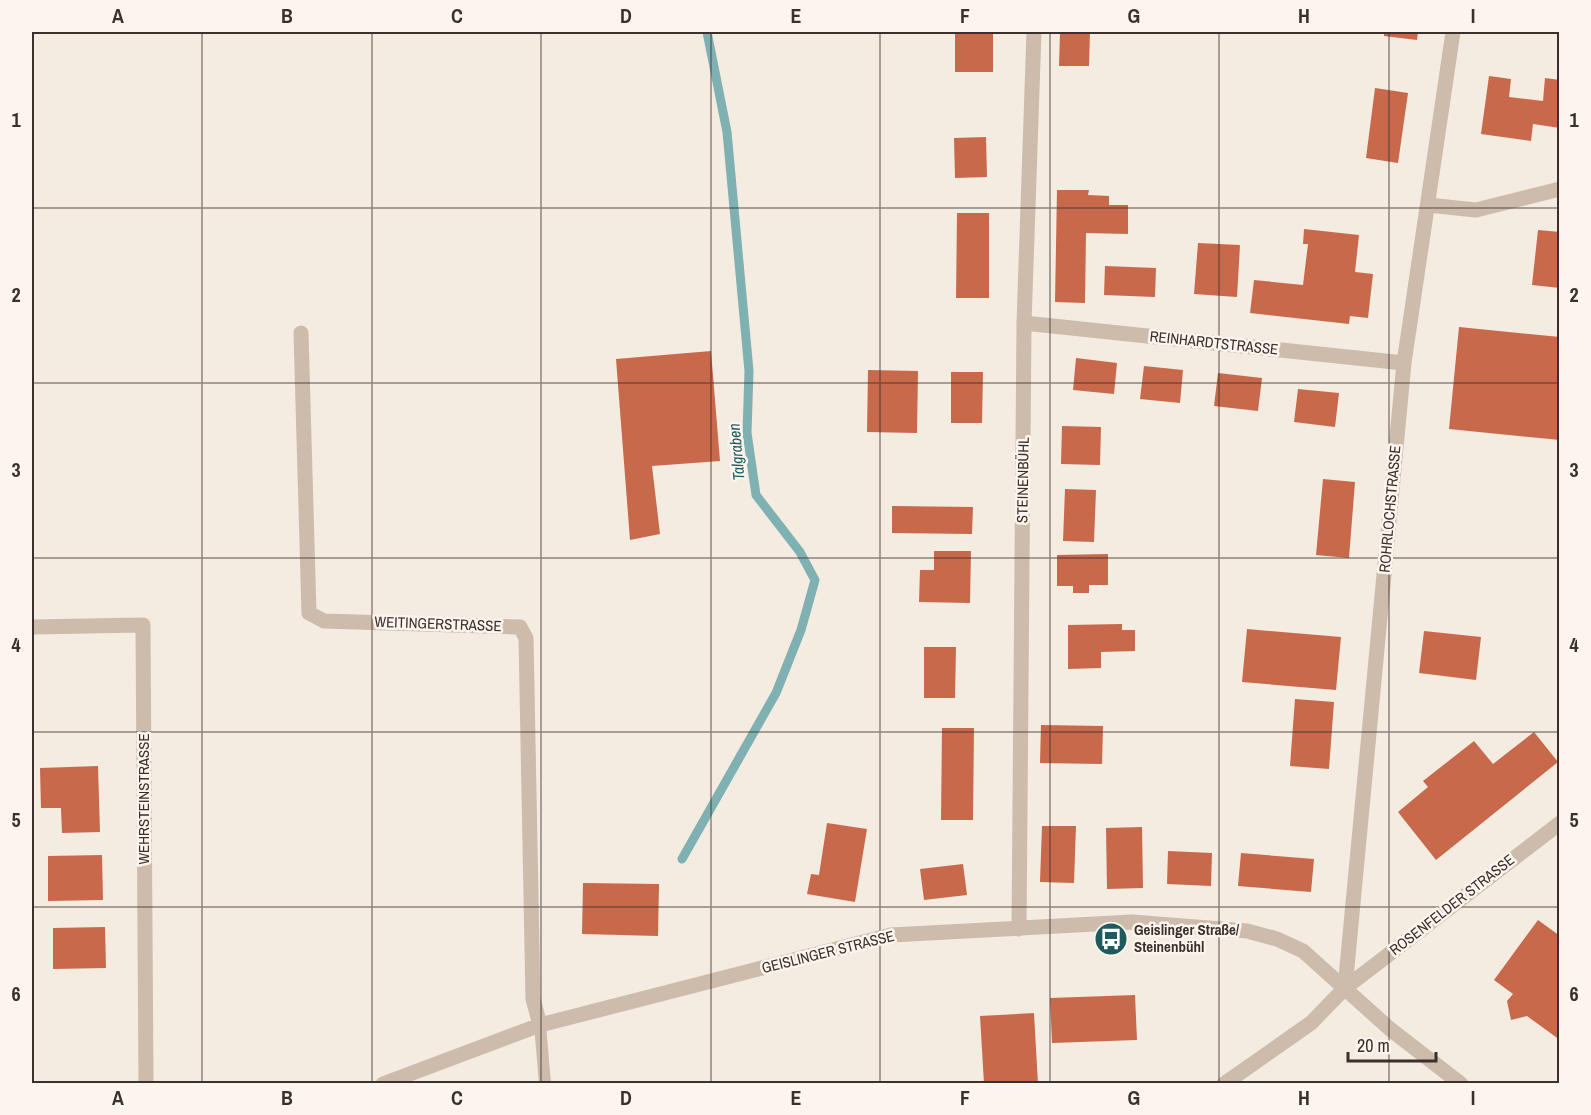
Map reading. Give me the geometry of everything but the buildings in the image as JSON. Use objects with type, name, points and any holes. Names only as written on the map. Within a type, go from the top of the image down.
[{"type":"street","name":"STEINENBÜHL","points":[[1019,929],[1024,323],[1035,32]]},
{"type":"street","name":"ROHRLOCHSTRASSE","points":[[1345,988],[1404,363],[1453,32]]},
{"type":"street","points":[[1428,205],[1476,210],[1560,189]]},
{"type":"street","name":"REINHARDTSTRASSE","points":[[1024,323],[1404,363]]},
{"type":"street","name":"WEITINGERSTRASSE","points":[[301,333],[309,613],[324,621],[520,627],[526,638],[533,999],[540,1025]]},
{"type":"street","name":"WEHRSTEINSTRASSE","points":[[32,627],[143,625],[146,1083]]},
{"type":"street","name":"ROSENFELDER STRASSE","points":[[1224,1083],[1311,1023],[1345,988],[1560,823]]},
{"type":"street","name":"GEISLINGER STRASSE","points":[[383,1083],[540,1025],[891,935],[1132,922],[1247,931],[1277,939],[1303,951],[1345,988]]},
{"type":"street","points":[[1345,988],[1390,1029],[1461,1083]]},
{"type":"lane","points":[[540,1025],[544,1083]]},
{"type":"waterway","name":"Talgraben","points":[[682,859],[776,693],[801,630],[815,580],[800,552],[756,495],[747,433],[749,371],[727,132],[707,32]]},
{"type":"place","name":"Geislinger Straße/ Steinenbühl","points":[[1111,939]]}]
